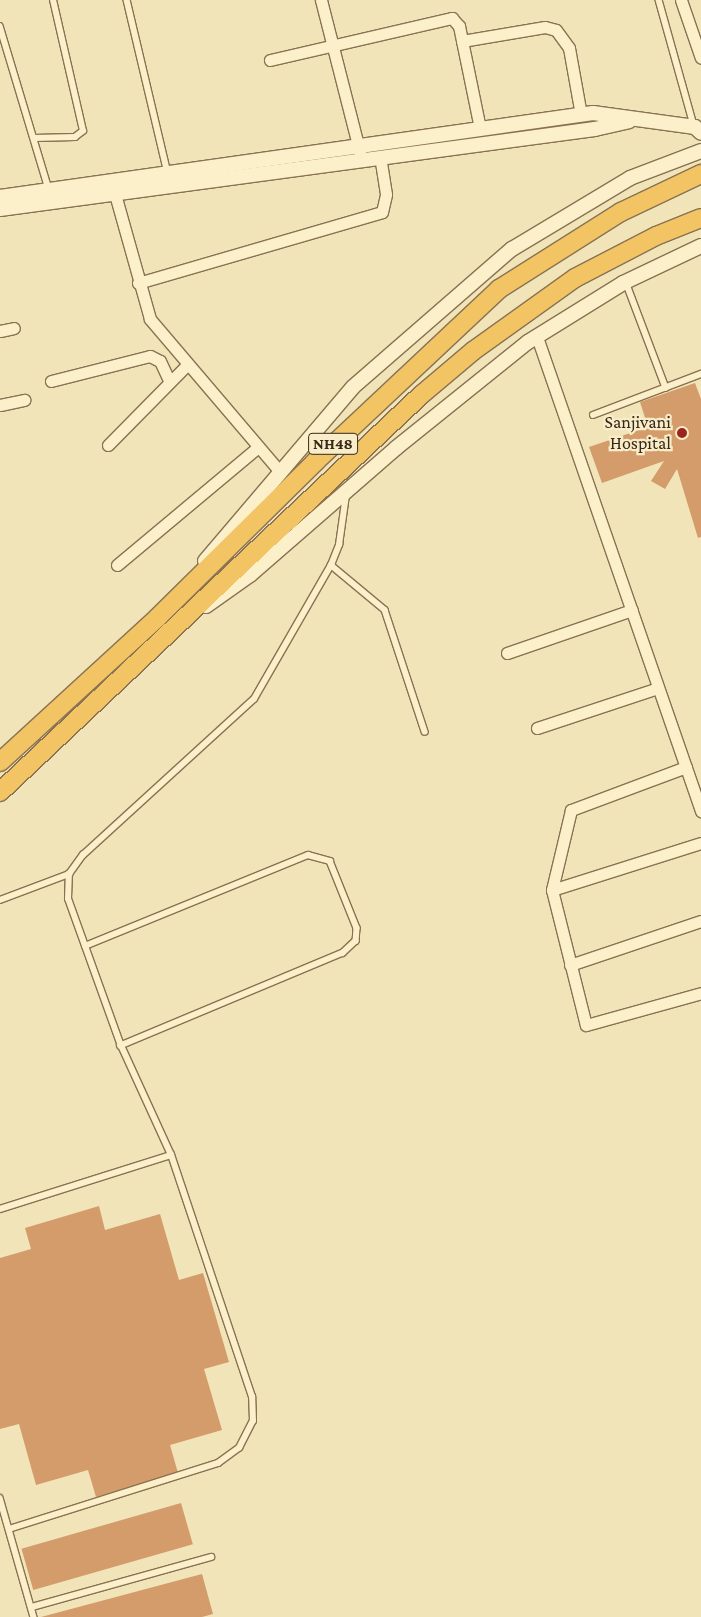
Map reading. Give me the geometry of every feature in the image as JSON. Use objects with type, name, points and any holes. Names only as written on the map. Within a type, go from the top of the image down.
[{"type":"highway","name":"NH48","points":[[0,762],[158,617],[315,462],[499,289],[621,212],[701,174]]},
{"type":"highway","name":"NH48","points":[[0,792],[421,395],[473,351],[575,278],[656,236],[701,218]]},
{"type":"street","points":[[321,0],[362,160]]},
{"type":"street","points":[[681,0],[701,58]]},
{"type":"street","points":[[270,60],[446,17],[457,21],[480,128]]},
{"type":"street","points":[[462,41],[545,27],[556,30],[569,48],[581,114]]},
{"type":"street","points":[[0,197],[51,195],[169,179],[358,146],[581,114],[597,113],[699,128]]},
{"type":"street","points":[[169,179],[362,160],[595,128],[637,119]]},
{"type":"street","points":[[158,617],[353,386],[512,249],[630,178],[701,151]]},
{"type":"street","points":[[138,283],[382,212],[386,194],[380,157]]},
{"type":"street","points":[[113,187],[138,283],[150,319],[187,365],[280,472]]},
{"type":"street","points":[[0,209],[51,195]]},
{"type":"street","points":[[174,628],[250,575],[347,491],[537,336],[626,281],[701,246]]},
{"type":"street","points":[[0,331],[14,328]]},
{"type":"street","points":[[537,336],[701,811]]},
{"type":"street","points":[[51,381],[150,356],[160,361],[170,382]]},
{"type":"street","points":[[108,445],[187,365]]},
{"type":"street","points":[[0,405],[24,400]]},
{"type":"street","points":[[118,565],[258,447]]},
{"type":"street","points":[[507,653],[632,610]]},
{"type":"street","points":[[537,728],[658,688]]},
{"type":"street","points":[[686,767],[571,810],[552,890],[584,1024],[588,1026],[701,993]]},
{"type":"street","points":[[552,890],[701,843]]},
{"type":"street","points":[[570,965],[701,920]]},
{"type":"lane","points":[[34,138],[75,137],[83,131],[53,0]]},
{"type":"lane","points":[[127,0],[169,179]]},
{"type":"lane","points":[[659,0],[699,128]]},
{"type":"lane","points":[[0,26],[51,195]]},
{"type":"lane","points":[[626,281],[666,388]]},
{"type":"lane","points":[[594,415],[701,374]]},
{"type":"lane","points":[[9,1529],[218,1463],[239,1448],[252,1421],[252,1397],[170,1155],[121,1046],[68,899],[69,874],[82,855],[247,709],[332,565],[339,545],[347,491]]},
{"type":"lane","points":[[332,565],[385,610],[425,732]]},
{"type":"lane","points":[[85,946],[308,855],[330,861],[357,928],[356,940],[343,952],[121,1046]]},
{"type":"lane","points":[[0,900],[69,874]]},
{"type":"lane","points":[[0,1209],[170,1155]]},
{"type":"lane","points":[[0,1498],[34,1617]]},
{"type":"lane","points":[[32,1607],[211,1557]]},
{"type":"building","points":[[695,383],[701,399],[701,537],[698,538],[677,469],[665,489],[651,481],[664,461],[602,483],[589,447],[648,427],[640,402]]},
{"type":"building","points":[[99,1206],[105,1230],[160,1214],[179,1280],[203,1273],[229,1362],[204,1369],[222,1430],[170,1445],[178,1473],[96,1497],[88,1470],[36,1485],[19,1424],[0,1429],[0,1258],[31,1249],[25,1228]]},
{"type":"building","points":[[181,1503],[193,1544],[33,1590],[21,1549]]},
{"type":"building","points":[[202,1574],[213,1614],[202,1617],[41,1617]]},
{"type":"place","name":"Sanjivani Hospital","points":[[682,433]]}]
